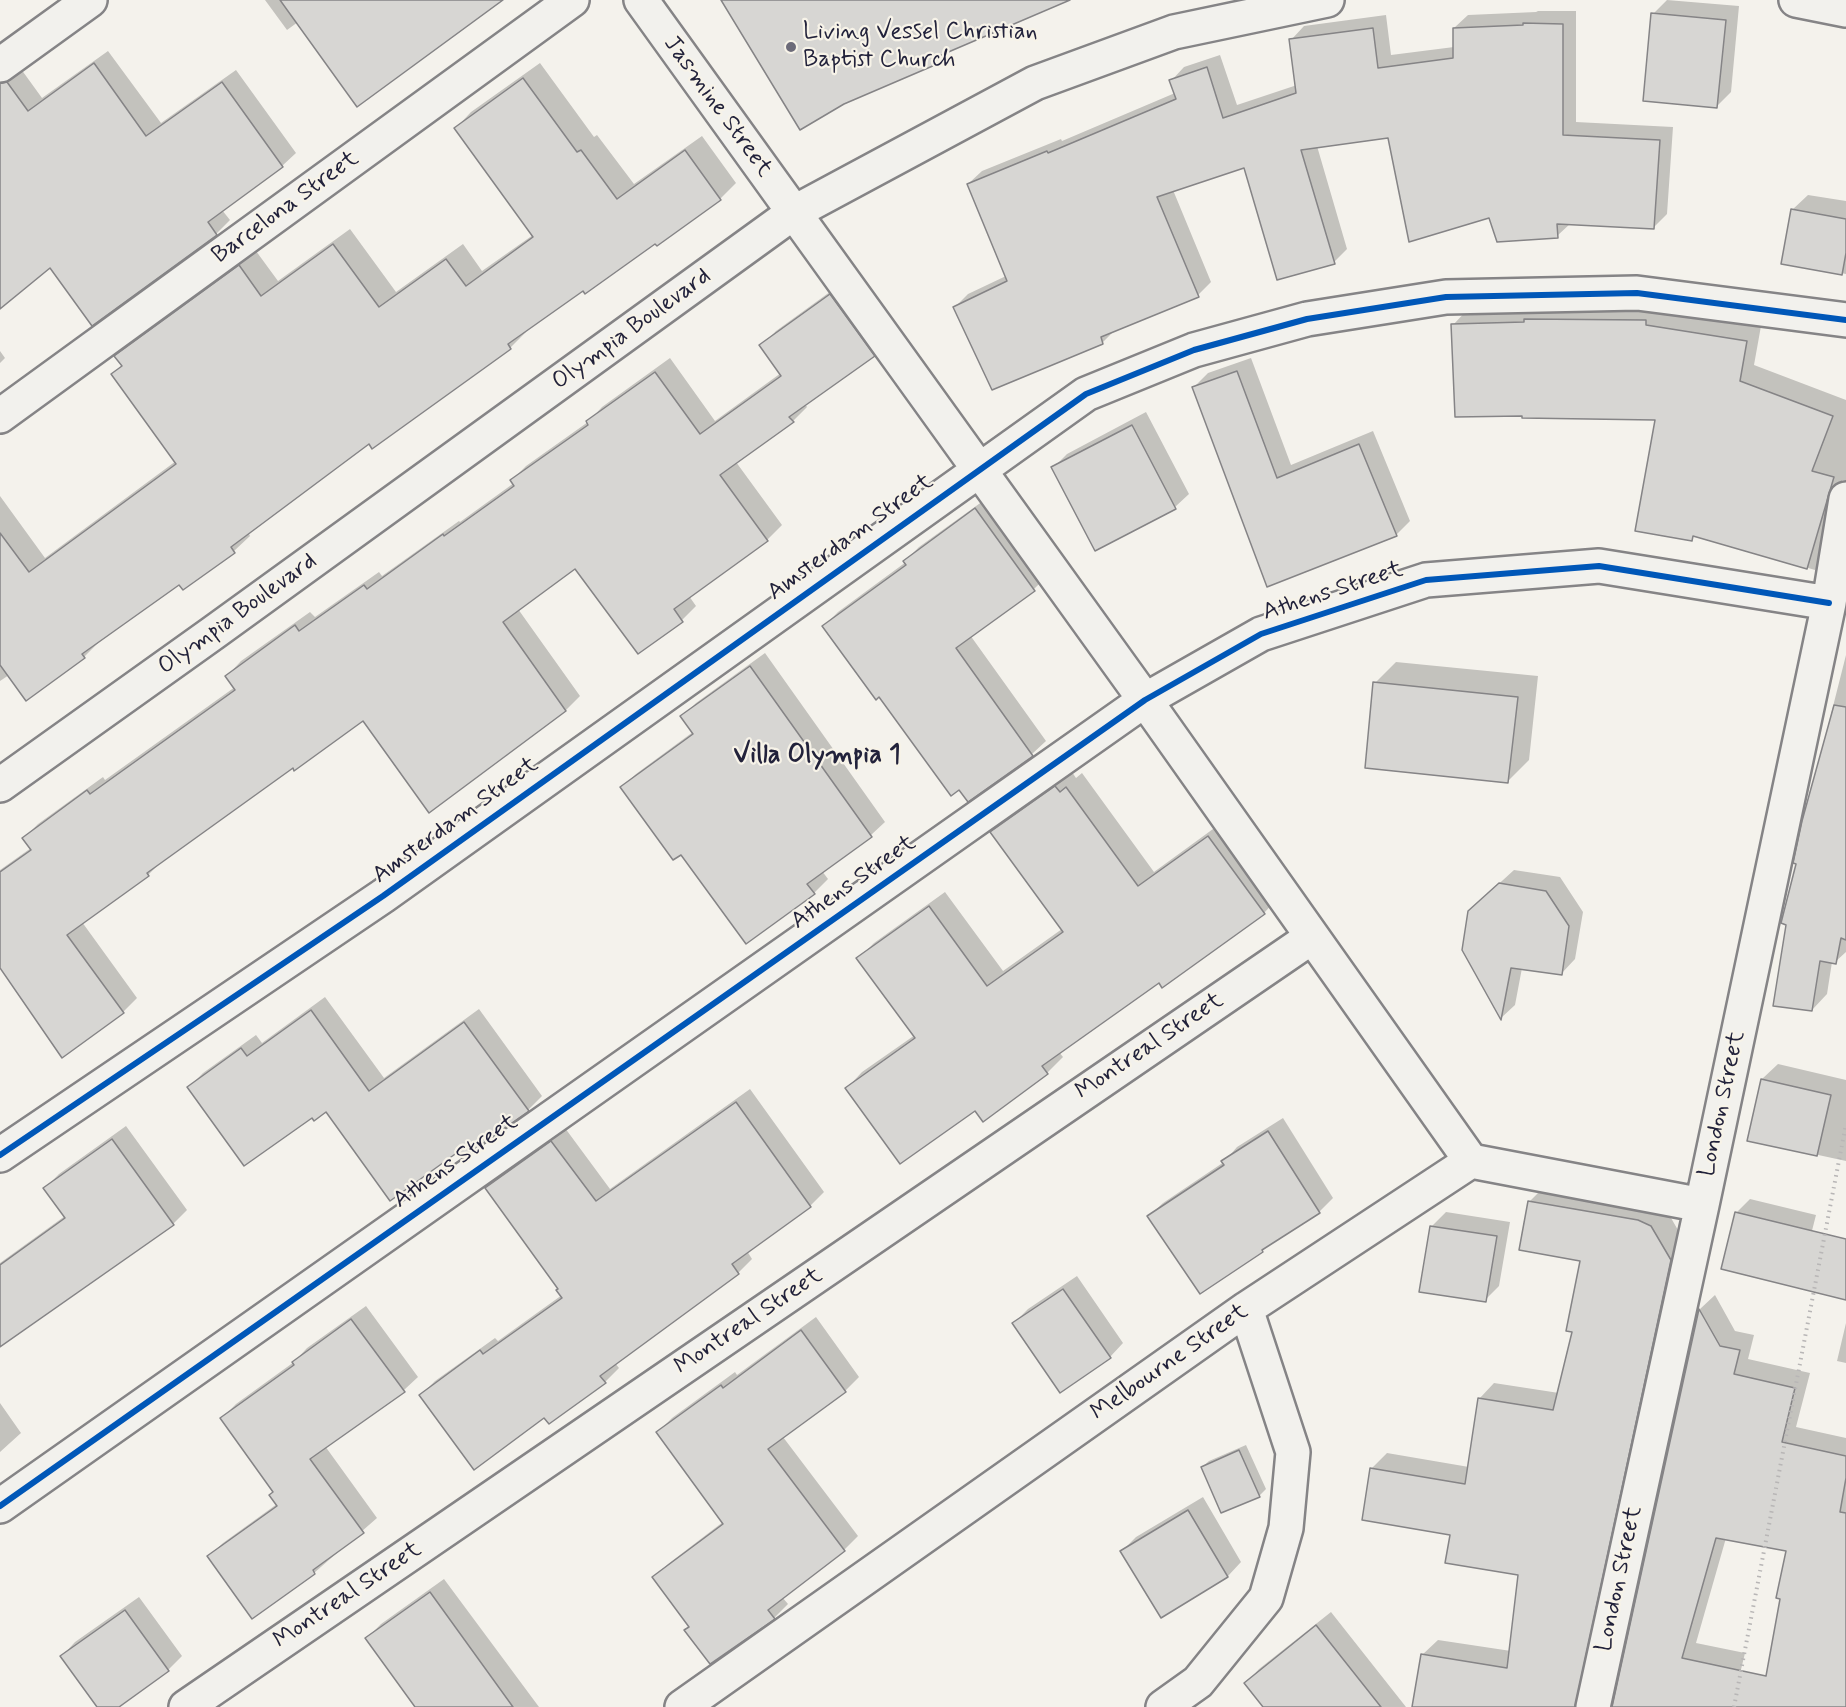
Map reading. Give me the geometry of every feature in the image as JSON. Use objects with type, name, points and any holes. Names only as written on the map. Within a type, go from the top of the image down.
[{"type":"street","points":[[0,65],[90,0]]},
{"type":"street","name":"Barcelona Street","points":[[0,416],[572,0]]},
{"type":"street","name":"Jasmine Street","points":[[641,0],[1145,700],[1471,1161]]},
{"type":"street","name":"Olympia Boulevard","points":[[0,784],[793,213],[1035,83],[1174,32],[1327,0]]},
{"type":"street","points":[[1796,0],[1846,10]]},
{"type":"street","name":"Amsterdam Street","points":[[0,1155],[383,896],[1086,394],[1194,351],[1306,319],[1446,297],[1637,292],[1846,321]]},
{"type":"street","name":"London Street","points":[[1593,1707],[1829,603],[1846,499]]},
{"type":"street","name":"Athens Street","points":[[0,1506],[1145,700],[1261,634],[1426,580],[1599,566],[1829,603]]},
{"type":"street","name":"Montreal Street","points":[[186,1707],[1311,937]]},
{"type":"street","points":[[1471,1161],[1702,1205]]},
{"type":"street","name":"Melbourne Street","points":[[682,1707],[1246,1310],[1471,1161]]},
{"type":"street","points":[[1163,1707],[1198,1682],[1266,1598],[1286,1528],[1293,1452],[1246,1310]]},
{"type":"path","points":[[1734,1707],[1846,1124]]},
{"type":"building","points":[[280,0],[503,0],[357,107]]},
{"type":"building","points":[[721,0],[1070,0],[932,59],[935,65],[844,104],[800,130]]},
{"type":"building","points":[[1651,13],[1726,20],[1717,108],[1643,101]]},
{"type":"building","points":[[1523,23],[1563,24],[1563,135],[1660,140],[1654,229],[1557,224],[1558,238],[1497,242],[1489,218],[1409,242],[1388,138],[1301,150],[1335,264],[1277,280],[1244,168],[1157,197],[1199,297],[1101,337],[1103,344],[992,390],[953,307],[1007,281],[967,184],[1176,99],[1169,80],[1207,67],[1223,118],[1296,93],[1289,39],[1373,28],[1378,68],[1453,58],[1453,28],[1523,25]]},
{"type":"building","points":[[94,63],[146,136],[222,82],[283,167],[208,222],[217,235],[92,326],[50,268],[0,309],[0,83],[7,82],[28,111]]},
{"type":"building","points":[[523,78],[577,152],[581,150],[617,199],[685,150],[721,200],[657,246],[655,244],[585,294],[583,291],[508,344],[511,349],[372,449],[369,444],[231,547],[235,553],[183,590],[179,585],[82,654],[85,658],[26,701],[0,665],[0,533],[29,572],[176,464],[111,374],[122,366],[114,356],[239,265],[261,296],[333,244],[379,307],[446,259],[466,286],[533,237],[454,128]]},
{"type":"building","points":[[1791,209],[1846,219],[1846,253],[1842,275],[1781,264]]},
{"type":"building","points":[[830,294],[875,356],[789,417],[794,422],[720,475],[768,541],[674,609],[683,622],[638,654],[575,569],[503,622],[566,711],[429,813],[363,721],[294,771],[293,768],[147,873],[149,876],[67,935],[124,1013],[62,1058],[0,968],[0,872],[31,850],[22,838],[87,790],[90,794],[235,690],[225,676],[295,625],[299,631],[364,585],[367,589],[443,534],[444,536],[514,486],[510,480],[588,425],[586,421],[655,372],[700,434],[781,376],[759,345]]},
{"type":"building","points":[[1524,319],[1646,320],[1646,325],[1747,341],[1740,381],[1833,416],[1812,471],[1834,477],[1807,569],[1693,536],[1692,541],[1635,531],[1655,420],[1522,418],[1522,416],[1455,417],[1451,324],[1524,322]]},
{"type":"building","points":[[1237,371],[1277,478],[1359,444],[1397,536],[1267,587],[1192,387]]},
{"type":"building","points":[[1132,425],[1176,509],[1095,551],[1051,467]]},
{"type":"building","points":[[975,508],[1035,591],[956,648],[1033,756],[968,802],[959,790],[951,796],[879,697],[876,700],[822,626],[906,565],[903,561]]},
{"type":"building","points":[[750,666],[872,837],[807,884],[815,894],[746,944],[681,855],[673,860],[620,787],[693,734],[680,716]]},
{"type":"building","points":[[1373,682],[1518,697],[1508,783],[1365,768]]},
{"type":"building","points":[[1834,705],[1846,707],[1846,940],[1841,938],[1836,964],[1820,961],[1812,1011],[1773,1006],[1786,925],[1781,923],[1796,864],[1793,863],[1802,821]]},
{"type":"building","points":[[1055,786],[1060,792],[1066,787],[1138,886],[1208,836],[1265,914],[1162,988],[1159,983],[1042,1066],[1048,1074],[983,1122],[975,1111],[900,1164],[845,1088],[915,1038],[856,958],[929,906],[987,986],[1063,932],[990,832]]},
{"type":"building","points":[[1499,883],[1546,891],[1569,926],[1562,975],[1511,968],[1501,1020],[1462,950],[1468,911]]},
{"type":"building","points":[[311,1010],[369,1091],[464,1022],[529,1111],[462,1158],[458,1152],[390,1201],[326,1112],[314,1121],[312,1118],[244,1166],[187,1087],[241,1048],[247,1056]]},
{"type":"building","points":[[1761,1079],[1831,1095],[1817,1156],[1747,1141]]},
{"type":"building","points":[[736,1102],[811,1207],[732,1264],[739,1274],[600,1376],[606,1383],[549,1424],[544,1418],[474,1470],[419,1395],[480,1350],[483,1354],[562,1298],[556,1290],[558,1289],[485,1188],[551,1141],[596,1201]]},
{"type":"building","points":[[1268,1131],[1320,1213],[1200,1294],[1147,1216],[1224,1165],[1221,1161]]},
{"type":"building","points":[[112,1139],[174,1225],[0,1347],[0,1265],[65,1218],[43,1188]]},
{"type":"building","points":[[1528,1201],[1638,1220],[1651,1226],[1671,1260],[1575,1707],[1412,1707],[1421,1654],[1507,1668],[1518,1575],[1445,1563],[1450,1535],[1362,1520],[1370,1468],[1465,1484],[1478,1398],[1553,1410],[1572,1332],[1566,1331],[1580,1261],[1519,1250]]},
{"type":"building","points":[[1735,1212],[1846,1239],[1846,1300],[1721,1269]]},
{"type":"building","points":[[1430,1226],[1497,1236],[1486,1302],[1419,1292]]},
{"type":"building","points":[[1063,1289],[1111,1358],[1060,1393],[1012,1323]]},
{"type":"building","points":[[1699,1309],[1720,1346],[1740,1350],[1734,1374],[1795,1388],[1782,1442],[1846,1456],[1846,1478],[1840,1512],[1846,1513],[1846,1707],[1612,1707]],"holes":[[[1716,1538],[1786,1551],[1776,1598],[1780,1599],[1766,1676],[1682,1658]]]},
{"type":"building","points":[[351,1319],[405,1392],[310,1459],[364,1533],[313,1570],[315,1574],[252,1619],[207,1556],[277,1506],[269,1495],[273,1492],[220,1418],[294,1365],[292,1362]]},
{"type":"building","points":[[801,1330],[846,1392],[768,1449],[845,1551],[768,1610],[775,1619],[710,1664],[684,1630],[689,1627],[652,1577],[723,1524],[656,1432],[721,1385],[723,1388]]},
{"type":"building","points":[[1239,1450],[1260,1497],[1221,1513],[1201,1467]]},
{"type":"building","points":[[1188,1510],[1228,1577],[1161,1618],[1120,1551]]},
{"type":"building","points":[[430,1592],[513,1707],[415,1707],[365,1638]]},
{"type":"building","points":[[125,1610],[169,1671],[119,1707],[97,1707],[60,1656]]},
{"type":"building","points":[[1316,1625],[1381,1707],[1263,1707],[1244,1683]]},
{"type":"cycle path","points":[[0,1155],[383,896],[1086,394],[1194,350],[1307,319],[1446,297],[1637,293],[1846,320]]},
{"type":"cycle path","points":[[0,1506],[1145,700],[1261,634],[1426,580],[1599,566],[1829,603]]},
{"type":"place","name":"Living Vessel Christian Baptist Church","points":[[791,47]]},
{"type":"district","name":"Villa Olympia 1","points":[[817,757]]}]
